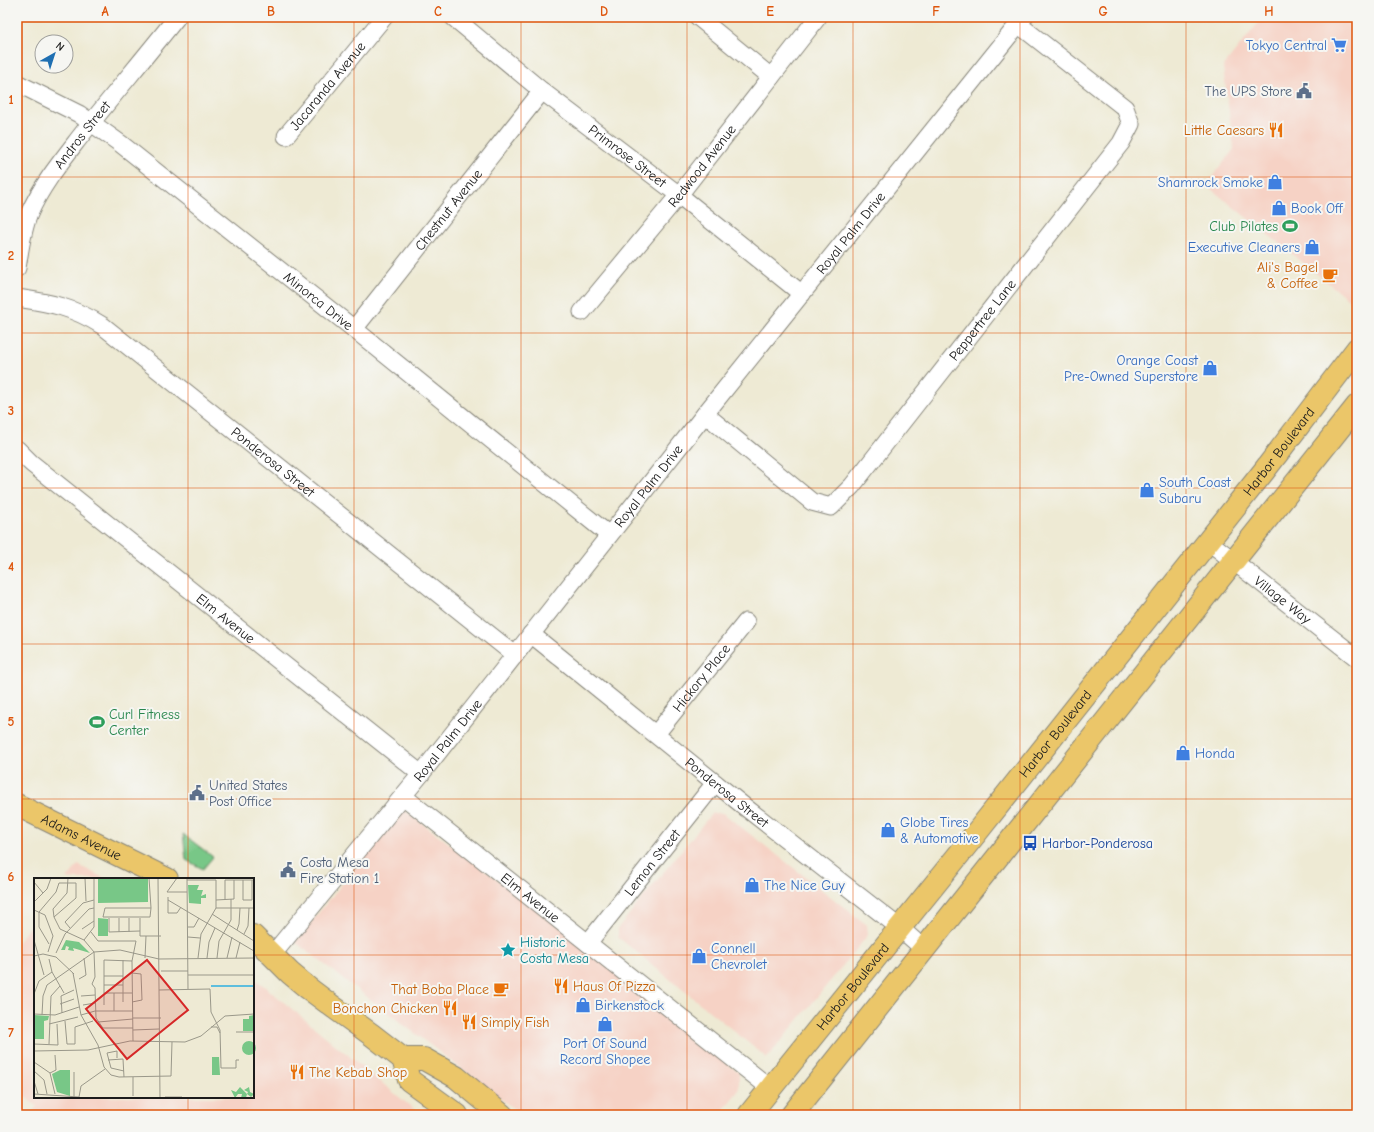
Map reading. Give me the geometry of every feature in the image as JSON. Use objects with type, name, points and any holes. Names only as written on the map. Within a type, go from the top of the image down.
[{"type":"main road","name":"Harbor Boulevard","points":[[749,1115],[1208,541],[1357,349]]},
{"type":"main road","points":[[792,1115],[1357,406]]},
{"type":"main road","name":"Adams Avenue","points":[[17,805],[165,878]]},
{"type":"main road","points":[[254,937],[273,954],[290,973],[403,1059],[409,1080],[457,1115]]},
{"type":"main road","points":[[403,1059],[424,1059],[456,1077],[502,1115]]},
{"type":"street","name":"Andros Street","points":[[17,268],[24,231],[34,202],[56,168],[177,17]]},
{"type":"street","name":"Jacaranda Avenue","points":[[286,136],[384,17]]},
{"type":"street","name":"Primrose Street","points":[[453,17],[542,91],[679,195],[802,294]]},
{"type":"street","points":[[698,17],[771,77]]},
{"type":"street","name":"Redwood Avenue","points":[[582,312],[679,195],[818,17]]},
{"type":"street","name":"Royal Palm Drive","points":[[273,954],[421,774],[705,414],[1021,20]]},
{"type":"street","name":"Peppertree Lane","points":[[705,414],[812,502],[831,507],[852,486],[1121,144],[1131,124],[1125,108],[1021,20]]},
{"type":"street","name":"Minorca Drive","points":[[17,83],[92,122],[121,144],[354,329],[609,535]]},
{"type":"street","name":"Chestnut Avenue","points":[[354,329],[542,91]]},
{"type":"street","name":"Ponderosa Street","points":[[17,298],[66,307],[85,315],[103,326],[515,655]]},
{"type":"street","name":"Elm Avenue","points":[[17,449],[31,463],[421,774]]},
{"type":"street","name":"Village Way","points":[[1208,541],[1357,658]]},
{"type":"street","name":"Hickory Place","points":[[656,734],[746,622]]},
{"type":"street","name":"Ponderosa Street","points":[[531,634],[715,783],[900,928],[924,949]]},
{"type":"street","name":"Lemon Street","points":[[588,943],[715,783]]},
{"type":"street","name":"Elm Avenue","points":[[403,796],[770,1088]]},
{"type":"shaded area","points":[[1263,17],[1357,17],[1357,306],[1206,185],[1234,149],[1223,67]]},
{"type":"shaded area","points":[[403,809],[592,950],[739,1073],[739,1090],[719,1115],[522,1115],[295,942]]},
{"type":"shaded area","points":[[712,813],[723,813],[867,925],[868,935],[767,1058],[618,937],[618,928]]},
{"type":"shaded area","points":[[78,865],[104,878],[68,878]]},
{"type":"shaded area","points":[[34,921],[34,1098],[254,1098],[254,978],[421,1115],[30,1115],[37,1106],[17,1091],[17,943]]},
{"type":"green space","points":[[183,834],[213,857],[203,869],[186,860]]},
{"type":"place","name":"Tokyo Central","points":[[1339,45]]},
{"type":"place","name":"The UPS Store","points":[[1304,91]]},
{"type":"place","name":"Little Caesars","points":[[1276,130]]},
{"type":"place","name":"Shamrock Smoke","points":[[1275,182]]},
{"type":"place","name":"Book Off","points":[[1279,208]]},
{"type":"place","name":"Club Pilates","points":[[1290,226]]},
{"type":"place","name":"Executive Cleaners","points":[[1312,247]]},
{"type":"place","name":"Ali's Bagel & Coffee","points":[[1330,275]]},
{"type":"place","name":"Orange Coast Pre-Owned Superstore","points":[[1210,368]]},
{"type":"place","name":"South Coast Subaru","points":[[1147,490]]},
{"type":"place","name":"Curl Fitness Center","points":[[97,722]]},
{"type":"place","name":"Honda","points":[[1183,753]]},
{"type":"place","name":"United States Post Office","points":[[197,793]]},
{"type":"place","name":"Globe Tires & Automotive","points":[[888,830]]},
{"type":"place","name":"Harbor-Ponderosa","points":[[1030,843]]},
{"type":"place","name":"Costa Mesa Fire Station 1","points":[[288,870]]},
{"type":"place","name":"The Nice Guy","points":[[752,885]]},
{"type":"place","name":"Historic Costa Mesa","points":[[508,950]]},
{"type":"place","name":"Connell Chevrolet","points":[[699,956]]},
{"type":"place","name":"Haus Of Pizza","points":[[561,986]]},
{"type":"place","name":"That Boba Place","points":[[501,989]]},
{"type":"place","name":"Birkenstock","points":[[583,1005]]},
{"type":"place","name":"Bonchon Chicken","points":[[450,1008]]},
{"type":"place","name":"Simply Fish","points":[[469,1022]]},
{"type":"place","name":"Port Of Sound Record Shopee","points":[[605,1024]]},
{"type":"place","name":"The Kebab Shop","points":[[297,1072]]}]
